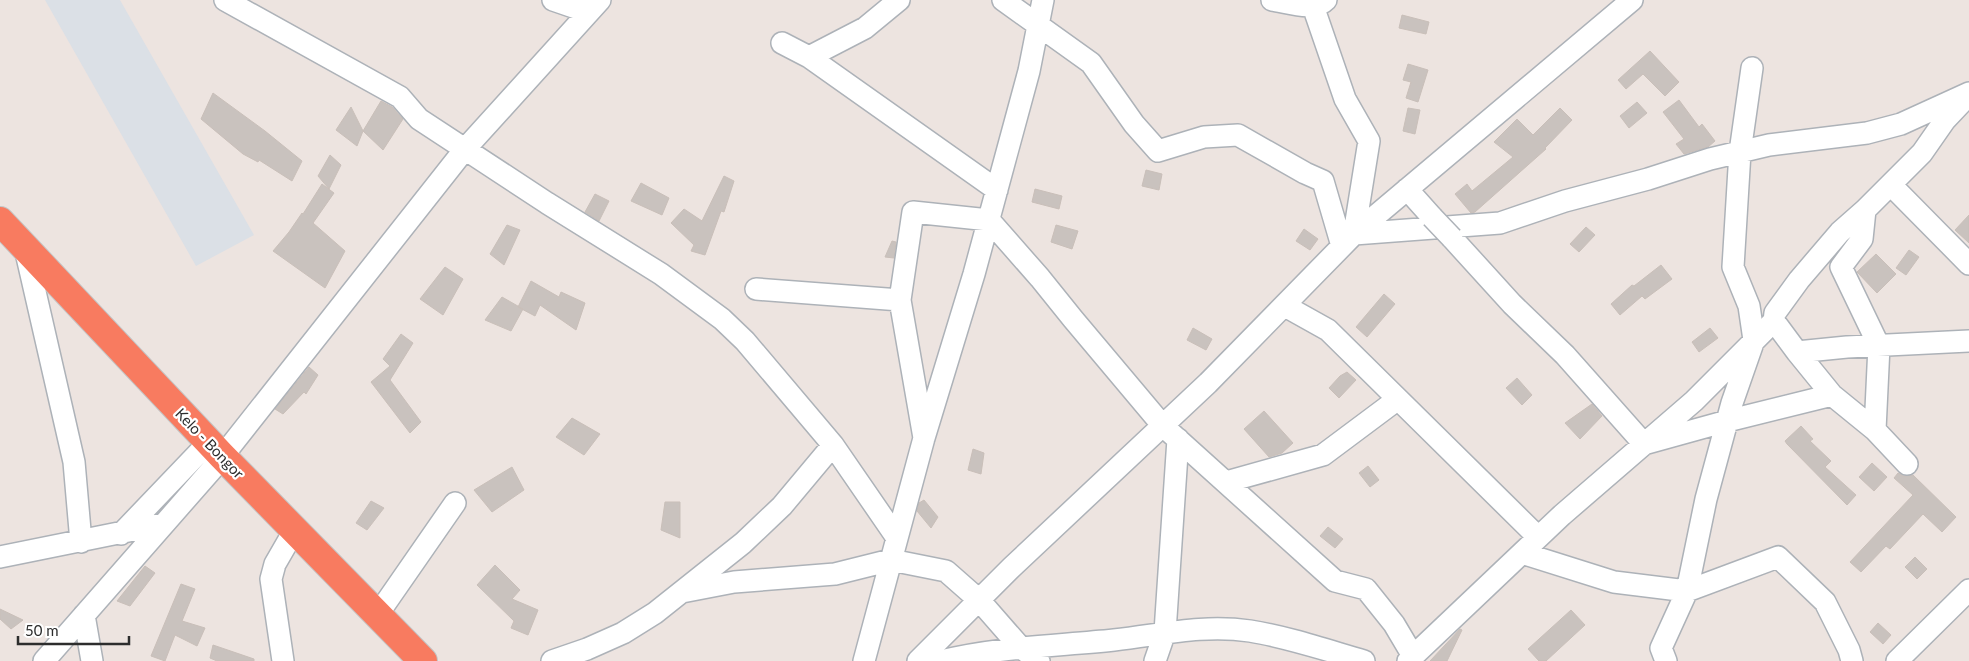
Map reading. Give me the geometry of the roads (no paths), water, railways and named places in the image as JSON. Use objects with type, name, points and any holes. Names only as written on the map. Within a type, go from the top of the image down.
[{"type":"highway","name":"Kelo - Bongor","points":[[0,221],[215,449],[423,661]]},
{"type":"street","points":[[226,0],[400,97],[419,119],[661,274],[722,319],[745,341],[832,445],[897,538]]},
{"type":"street","points":[[553,0],[594,6]]},
{"type":"street","points":[[809,57],[865,28],[899,0]]},
{"type":"street","points":[[1003,0],[1090,63],[1134,124],[1158,151],[1204,138],[1238,135],[1305,173],[1323,181],[1348,240]]},
{"type":"street","points":[[864,661],[924,438],[989,220],[1029,71],[1042,0]]},
{"type":"street","points":[[1272,0],[1320,3],[1345,99],[1370,140],[1348,240]]},
{"type":"street","points":[[918,661],[979,600],[1170,432],[1208,384],[1348,240],[1632,0]]},
{"type":"street","points":[[44,661],[163,524],[215,449],[465,149],[594,6]]},
{"type":"street","points":[[782,43],[809,57],[997,190]]},
{"type":"street","points":[[1666,661],[1661,648],[1687,591],[1706,499],[1727,421],[1754,340],[1749,306],[1733,267],[1740,152],[1752,68]]},
{"type":"street","points":[[1348,240],[1500,223],[1565,201],[1648,179],[1710,159],[1769,145],[1868,134],[1901,124],[1969,94]]},
{"type":"street","points":[[924,438],[900,300],[913,212],[989,220],[1170,432],[1335,581],[1366,589],[1394,624],[1411,658],[1538,537],[1694,401],[1774,321],[1775,313],[1799,280],[1840,232],[1891,185],[1922,153],[1945,120],[1969,94]]},
{"type":"street","points":[[1891,185],[1969,264]]},
{"type":"street","points":[[1407,189],[1512,304],[1565,355],[1644,444]]},
{"type":"street","points":[[1865,210],[1862,240],[1841,267],[1879,346],[1876,430]]},
{"type":"street","points":[[25,248],[74,462],[82,542]]},
{"type":"street","points":[[756,289],[900,300]]},
{"type":"street","points":[[1285,306],[1328,330],[1538,537]]},
{"type":"street","points":[[1774,321],[1796,352],[1832,396],[1876,430],[1907,464]]},
{"type":"street","points":[[1796,352],[1969,341]]},
{"type":"street","points":[[1644,444],[1727,421],[1832,396]]},
{"type":"street","points":[[1226,482],[1323,455],[1398,399]]},
{"type":"street","points":[[1155,661],[1164,632],[1170,432]]},
{"type":"street","points":[[552,661],[587,649],[623,633],[655,613],[743,543],[782,506],[832,445]]},
{"type":"street","points":[[121,534],[215,449]]},
{"type":"street","points":[[378,614],[455,503]]},
{"type":"street","points":[[0,557],[82,542],[163,524]]},
{"type":"street","points":[[283,661],[270,579],[274,564],[294,531]]},
{"type":"street","points":[[1522,553],[1614,582],[1687,591],[1778,557],[1825,602],[1849,650],[1852,661]]},
{"type":"street","points":[[682,592],[734,582],[835,574],[891,560],[946,571],[979,600],[1021,648],[1039,661]]},
{"type":"street","points":[[1897,661],[1969,590]]},
{"type":"street","points":[[84,615],[92,661]]},
{"type":"street","points":[[942,661],[997,650],[1116,640],[1164,632],[1220,628],[1276,636],[1364,661]]}]
